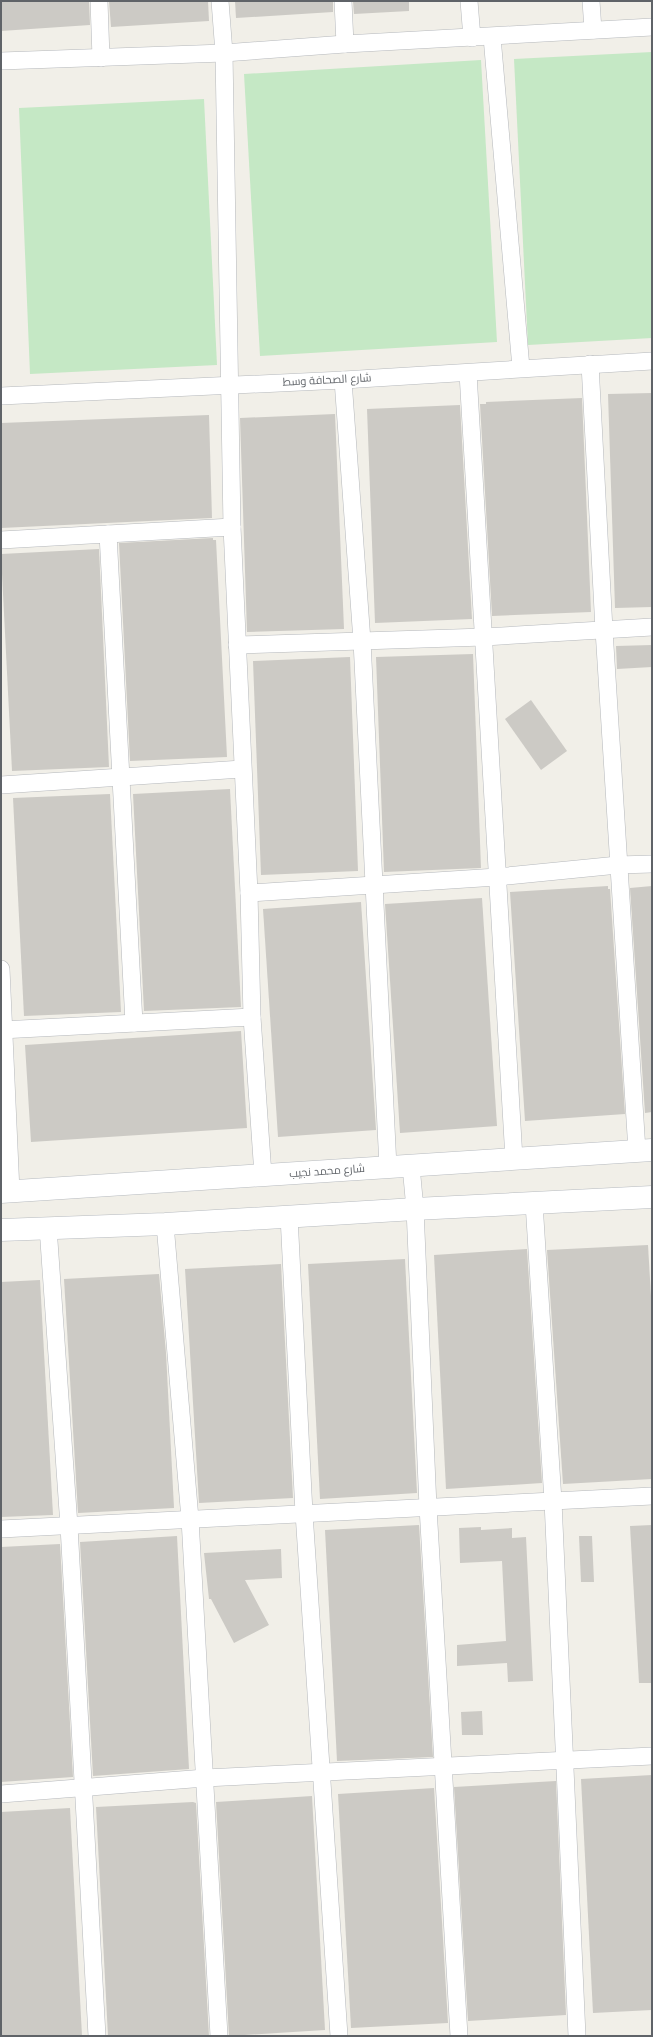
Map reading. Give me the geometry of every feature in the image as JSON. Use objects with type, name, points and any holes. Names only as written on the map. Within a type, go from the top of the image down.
[{"type":"main road","name":"شارع محمد نجيب","points":[[6,1192],[645,1150]]},
{"type":"main road","points":[[1,1230],[48,1227],[165,1224],[415,1208],[652,1197]]},
{"type":"street","points":[[99,1],[101,58]]},
{"type":"street","points":[[220,1],[224,53],[232,527],[242,769],[249,893],[252,1017],[263,1175]]},
{"type":"street","points":[[343,1],[345,44]]},
{"type":"street","points":[[469,1],[472,38]]},
{"type":"street","points":[[591,1],[593,30]]},
{"type":"street","points":[[1,62],[224,53],[345,44],[652,27]]},
{"type":"street","points":[[492,37],[521,368]]},
{"type":"street","name":"شارع الصحافة وسط","points":[[1,396],[229,384],[343,380],[652,361]]},
{"type":"street","points":[[590,364],[618,865],[645,1150]]},
{"type":"street","points":[[468,373],[514,1159]]},
{"type":"street","points":[[343,380],[362,641],[388,1167]]},
{"type":"street","points":[[1,540],[232,527]]},
{"type":"street","points":[[108,534],[134,1022]]},
{"type":"street","points":[[237,645],[484,637],[652,627]]},
{"type":"street","points":[[1,785],[242,769]]},
{"type":"street","points":[[249,893],[497,877],[618,865],[652,864]]},
{"type":"street","points":[[1,969],[6,1192]]},
{"type":"street","points":[[2,1030],[252,1017]]},
{"type":"street","points":[[411,1166],[415,1208],[428,1507],[459,2036]]},
{"type":"street","points":[[534,1203],[553,1500],[577,2036]]},
{"type":"street","points":[[288,1216],[304,1514],[340,2036]]},
{"type":"street","points":[[165,1224],[190,1519],[219,2036]]},
{"type":"street","points":[[48,1227],[69,1526],[97,2036]]},
{"type":"street","points":[[1,1529],[652,1496]]},
{"type":"street","points":[[1,1794],[84,1789],[205,1778],[652,1756]]},
{"type":"green space","points":[[652,52],[652,338],[528,345],[514,59]]},
{"type":"green space","points":[[481,60],[497,342],[260,356],[244,74]]},
{"type":"green space","points":[[204,99],[217,365],[30,374],[19,108]]},
{"type":"building","points":[[1,1],[89,1],[90,25],[1,31]]},
{"type":"building","points":[[109,1],[208,1],[209,21],[111,27]]},
{"type":"building","points":[[235,1],[333,1],[333,12],[236,18]]},
{"type":"building","points":[[353,1],[409,1],[409,11],[354,14]]},
{"type":"building","points":[[652,393],[652,607],[615,608],[608,394]]},
{"type":"building","points":[[582,398],[591,612],[492,616],[480,404],[486,404],[486,402]]},
{"type":"building","points":[[460,405],[472,619],[375,623],[367,409]]},
{"type":"building","points":[[335,414],[344,629],[247,632],[240,418]]},
{"type":"building","points":[[209,415],[212,518],[1,528],[1,423]]},
{"type":"building","points":[[213,538],[213,540],[216,540],[227,757],[130,761],[119,543]]},
{"type":"building","points":[[99,549],[109,767],[12,771],[1,554]]},
{"type":"building","points":[[652,645],[652,667],[617,669],[616,646]]},
{"type":"building","points":[[473,654],[481,868],[384,872],[376,657]]},
{"type":"building","points":[[350,657],[358,871],[261,875],[253,661]]},
{"type":"building","points":[[531,700],[567,751],[541,770],[505,719]]},
{"type":"building","points":[[230,789],[241,1007],[144,1011],[133,794]]},
{"type":"building","points":[[110,794],[121,1012],[24,1016],[13,798]]},
{"type":"building","points":[[608,886],[608,889],[610,889],[625,1114],[525,1121],[510,892]]},
{"type":"building","points":[[652,886],[652,1112],[645,1113],[630,888]]},
{"type":"building","points":[[482,898],[497,1126],[400,1133],[385,904]]},
{"type":"building","points":[[361,902],[376,1130],[278,1137],[263,909]]},
{"type":"building","points":[[241,1031],[247,1128],[31,1142],[25,1045]]},
{"type":"building","points":[[648,1245],[652,1313],[652,1479],[563,1484],[547,1250]]},
{"type":"building","points":[[527,1249],[542,1483],[446,1489],[434,1255]]},
{"type":"building","points":[[405,1259],[417,1493],[320,1499],[308,1264]]},
{"type":"building","points":[[281,1264],[293,1498],[199,1503],[185,1269]]},
{"type":"building","points":[[159,1274],[166,1353],[174,1508],[78,1513],[64,1279]]},
{"type":"building","points":[[40,1280],[53,1515],[1,1517],[1,1282]]},
{"type":"building","points":[[419,1525],[433,1757],[337,1761],[325,1530]]},
{"type":"building","points":[[652,1525],[652,1683],[639,1683],[630,1526]]},
{"type":"building","points":[[481,1527],[481,1530],[512,1528],[512,1538],[526,1537],[533,1681],[508,1682],[507,1663],[457,1666],[457,1645],[506,1641],[502,1561],[460,1563],[459,1528]]},
{"type":"building","points":[[177,1536],[189,1769],[93,1776],[80,1542]]},
{"type":"building","points":[[579,1536],[592,1536],[594,1582],[581,1582]]},
{"type":"building","points":[[60,1544],[73,1777],[1,1782],[1,1547]]},
{"type":"building","points":[[281,1549],[282,1578],[245,1580],[269,1625],[234,1643],[211,1599],[209,1599],[204,1553]]},
{"type":"building","points":[[482,1711],[483,1735],[462,1735],[461,1712]]},
{"type":"building","points":[[652,1775],[652,2010],[593,2013],[581,1779]]},
{"type":"building","points":[[556,1781],[566,2015],[468,2021],[454,1787]]},
{"type":"building","points":[[434,1788],[448,2023],[351,2028],[338,1794]]},
{"type":"building","points":[[312,1796],[325,2030],[229,2036],[216,1802]]},
{"type":"building","points":[[196,1803],[209,2036],[108,2036],[96,1807]]},
{"type":"building","points":[[70,1808],[82,2036],[1,2036],[1,1812]]}]
